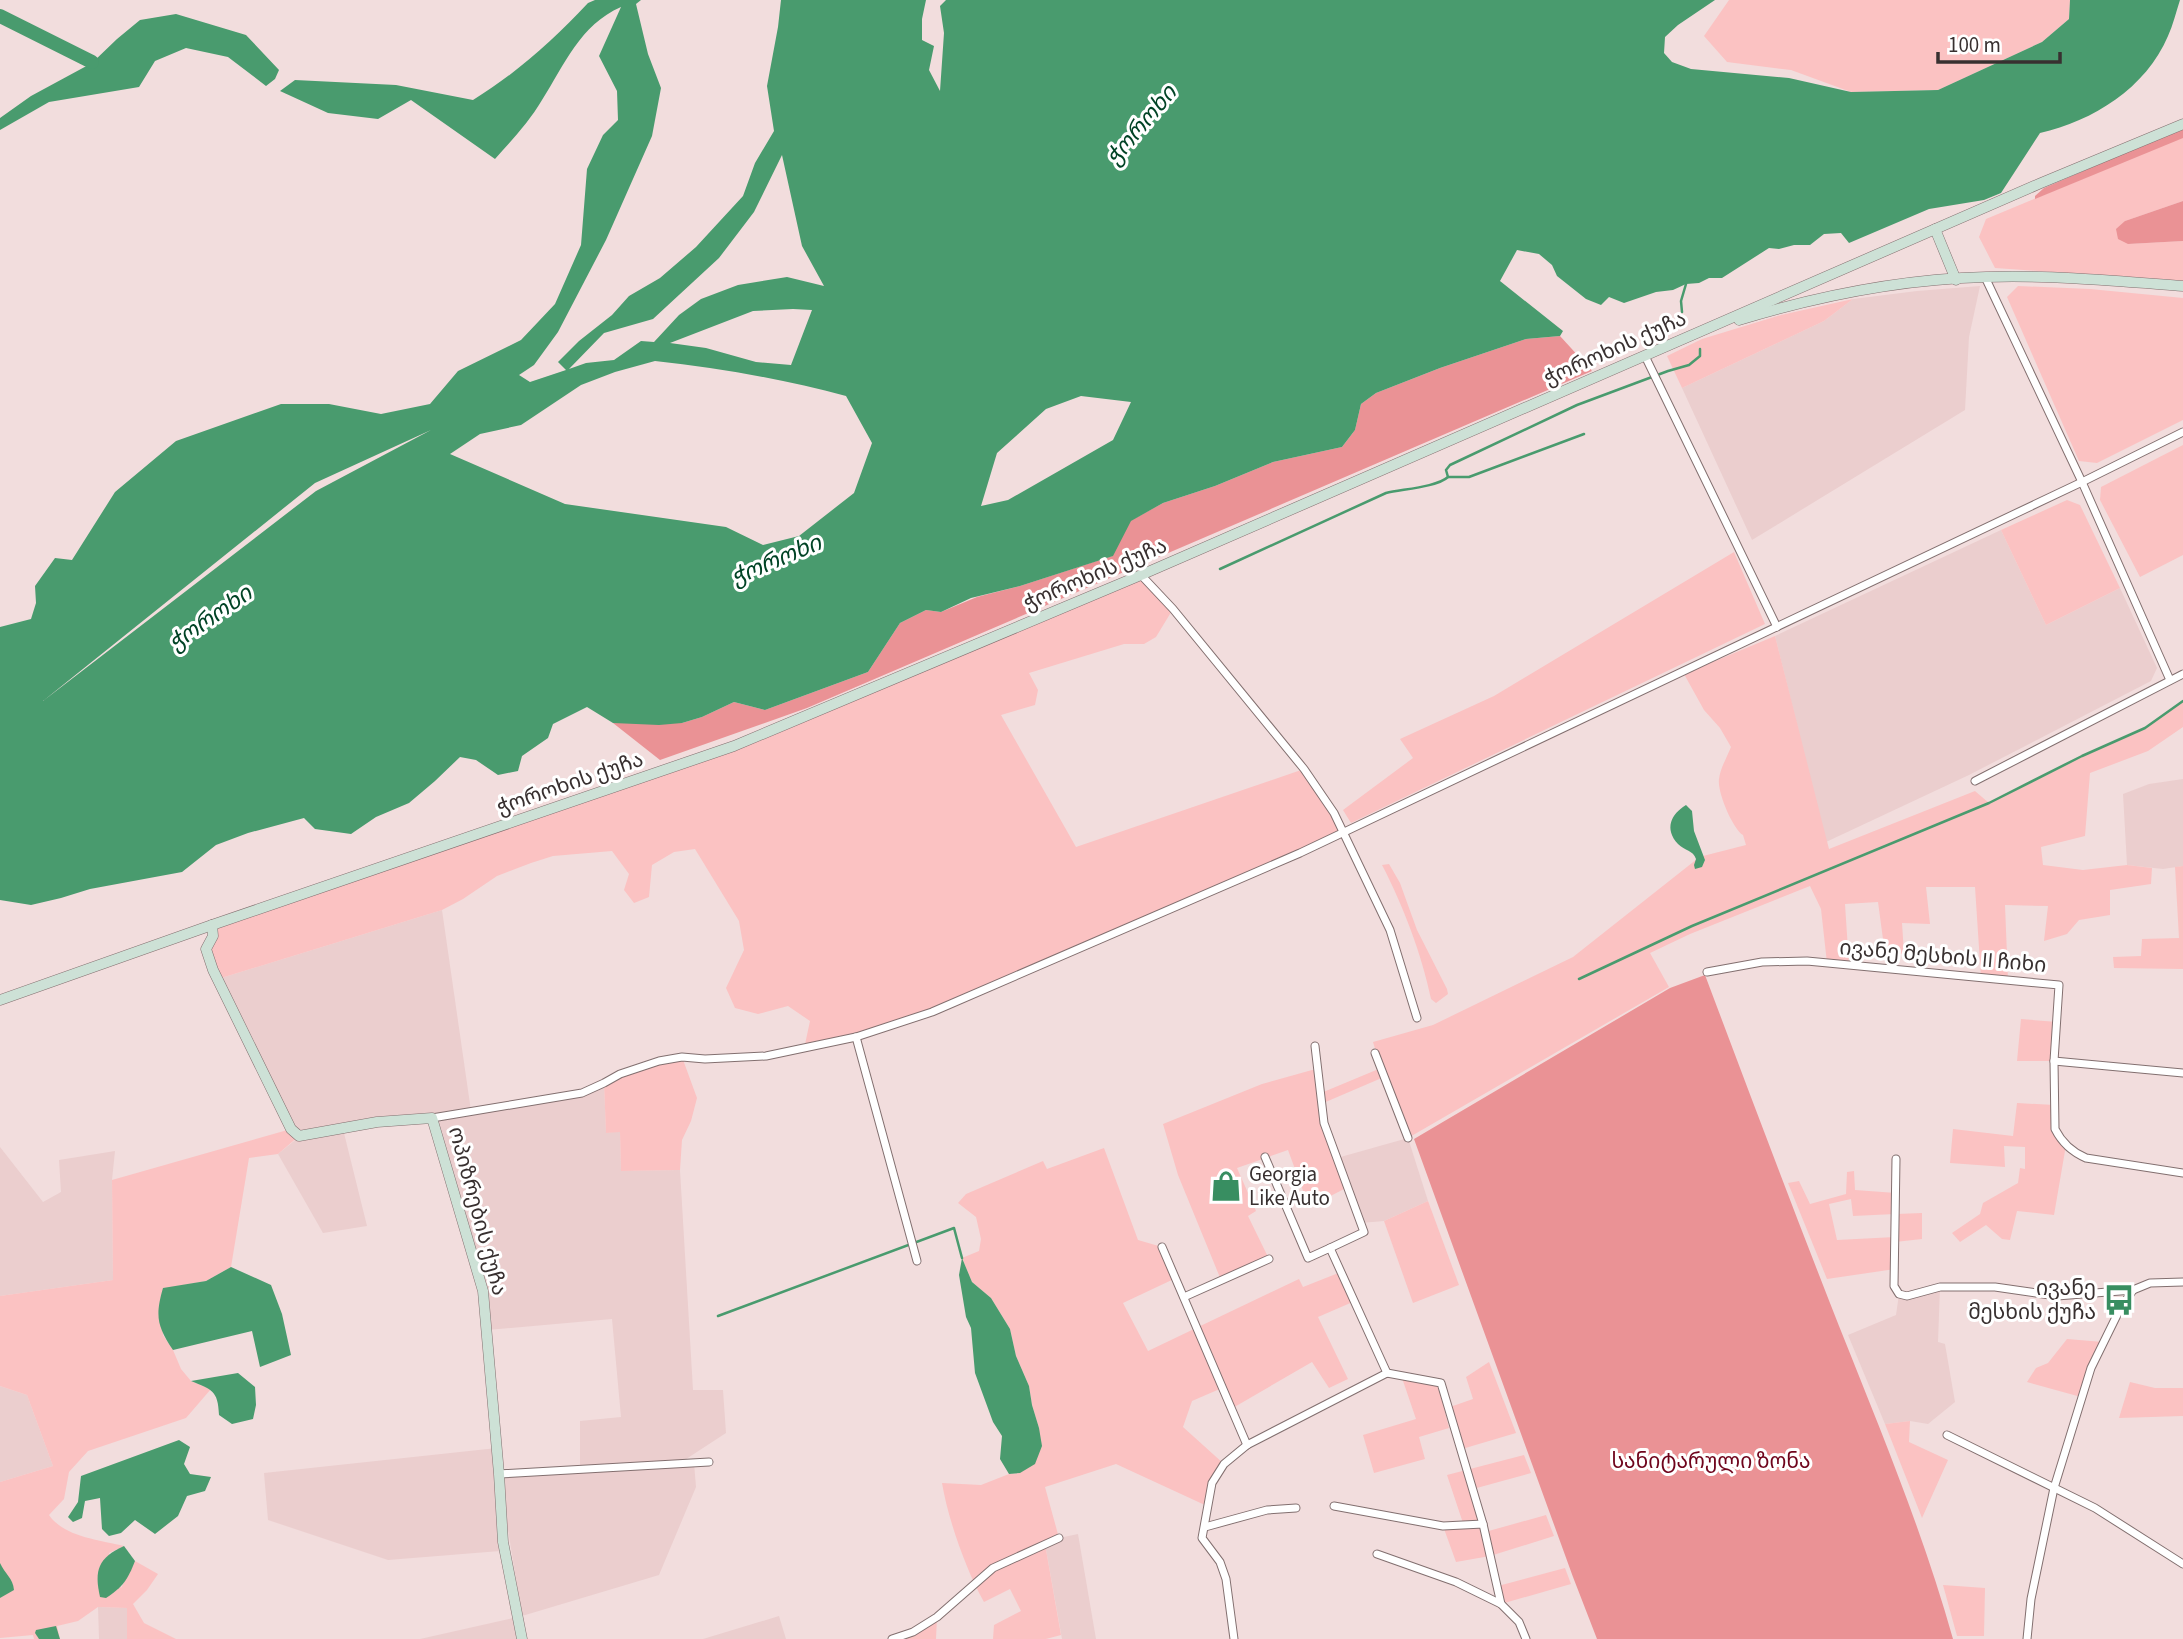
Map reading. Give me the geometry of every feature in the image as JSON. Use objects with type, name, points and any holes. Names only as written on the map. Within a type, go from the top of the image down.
[{"type":"street","name":"ჭოროხის ქუჩა","points":[[0,1000],[734,746],[1141,575],[1935,229],[2183,124]]},
{"type":"street","points":[[1935,229],[1956,280]]},
{"type":"street","points":[[1984,277],[2082,482],[2170,680]]},
{"type":"street","points":[[1695,334],[1779,309],[1854,292],[1984,277],[2083,278],[2183,286]]},
{"type":"street","points":[[1645,356],[1777,627]]},
{"type":"street","points":[[432,1118],[582,1093],[620,1074],[659,1061],[682,1057],[705,1059],[766,1056],[856,1037],[932,1012],[1300,853],[2183,432]]},
{"type":"street","points":[[1141,575],[1173,609],[1304,769],[1334,813],[1390,930],[1417,1018]]},
{"type":"street","points":[[1975,781],[2183,674]]},
{"type":"street","name":"ოპიზრების ქუჩა","points":[[212,925],[212,936],[206,949],[213,971],[291,1129],[299,1136],[377,1122],[432,1118],[483,1291],[503,1542],[522,1639]]},
{"type":"street","name":"ივანე მესხის II ჩიხი","points":[[1707,972],[1762,962],[1807,961],[2059,985],[2054,1061],[2055,1129],[2060,1139],[2074,1153],[2086,1158],[2183,1173]]},
{"type":"street","points":[[856,1037],[917,1261]]},
{"type":"street","points":[[1265,1157],[1308,1258],[1364,1232],[1325,1123],[1315,1046]]},
{"type":"street","points":[[1376,1053],[1408,1138]]},
{"type":"street","points":[[2054,1061],[2183,1073]]},
{"type":"street","points":[[1896,1159],[1894,1286],[1899,1294],[1907,1296],[1940,1287],[1995,1287],[2057,1296],[2133,1290],[2150,1283],[2183,1282]]},
{"type":"street","points":[[1162,1247],[1247,1444]]},
{"type":"street","points":[[1330,1248],[1387,1373]]},
{"type":"street","points":[[1184,1297],[1269,1259]]},
{"type":"street","points":[[2027,1639],[2031,1599],[2054,1488],[2091,1367],[2119,1311],[2133,1290]]},
{"type":"street","points":[[1234,1639],[1226,1578],[1220,1562],[1202,1538],[1212,1483],[1224,1464],[1247,1444],[1387,1373],[1441,1383],[1483,1524],[1501,1604]]},
{"type":"street","points":[[1947,1435],[2095,1508],[2183,1564]]},
{"type":"street","points":[[499,1475],[709,1462]]},
{"type":"street","points":[[1334,1506],[1443,1525],[1483,1524]]},
{"type":"street","points":[[1205,1527],[1267,1510],[1296,1508]]},
{"type":"street","points":[[892,1639],[913,1632],[937,1617],[993,1567],[1059,1538]]},
{"type":"street","points":[[1377,1554],[1456,1582],[1501,1604],[1520,1622],[1527,1639]]},
{"type":"shaded area","points":[[1729,0],[2070,0],[2069,19],[2042,42],[1938,90],[1851,92],[1791,70],[1727,62],[1704,36]]},
{"type":"shaded area","points":[[2183,137],[2183,201],[2125,221],[2128,244],[2183,241],[2183,281],[1995,268],[1979,237],[1986,219]]},
{"type":"shaded area","points":[[1980,286],[1969,337],[1965,410],[1752,540],[1682,388],[1824,321],[1853,299]]},
{"type":"shaded area","points":[[2018,286],[2090,289],[2183,298],[2183,420],[2097,463],[2079,461],[2007,297]]},
{"type":"shaded area","points":[[1853,299],[1824,321],[1682,388],[1667,356],[1702,339],[1781,315]]},
{"type":"shaded area","points":[[2183,445],[2183,555],[2140,577],[2100,500],[2101,487]]},
{"type":"shaded area","points":[[2067,500],[2080,505],[2120,588],[2046,625],[2001,530]]},
{"type":"shaded area","points":[[2001,530],[2046,625],[2120,588],[2157,668],[2151,681],[1969,775],[1826,842],[1775,636]]},
{"type":"shaded area","points":[[1734,552],[1765,624],[1351,823],[1343,810],[1413,758],[1400,739],[1494,696]]},
{"type":"shaded area","points":[[1141,575],[1173,609],[1156,637],[1144,644],[1124,644],[1029,673],[1038,690],[1035,705],[1001,715],[1076,847],[1304,769],[1343,832],[932,1012],[804,1049],[810,1021],[788,1006],[758,1014],[735,1008],[726,988],[744,950],[739,921],[695,849],[674,852],[652,865],[649,897],[634,903],[624,890],[629,874],[612,851],[553,856],[497,876],[442,910],[218,979],[206,949],[212,925],[655,775]]},
{"type":"shaded area","points":[[1775,636],[1829,849],[1975,791],[1989,803],[2145,728],[2183,701],[2183,727],[2148,751],[2090,773],[2085,836],[2041,847],[2043,865],[2083,870],[2127,865],[2152,868],[2151,884],[2110,890],[2110,915],[2079,920],[2067,934],[2044,941],[2048,906],[2005,905],[2008,980],[1981,978],[1975,887],[1926,887],[1930,924],[1902,923],[1904,954],[1885,954],[1878,902],[1845,904],[1849,965],[1827,963],[1821,909],[1810,886],[1690,934],[1650,953],[1669,987],[1408,1138],[1384,1077],[1321,1104],[1348,1187],[1309,1207],[1288,1150],[1237,1168],[1256,1211],[1248,1216],[1269,1259],[1221,1280],[1178,1175],[1163,1124],[1262,1084],[1312,1070],[1317,1070],[1321,1093],[1381,1068],[1373,1042],[1433,1025],[1573,957],[1697,859],[1705,860],[1703,856],[1746,845],[1720,792],[1719,779],[1731,747],[1720,728],[1704,710],[1684,674]]},
{"type":"shaded area","points":[[2183,779],[2183,866],[2163,869],[2127,865],[2123,794],[2149,784]]},
{"type":"shaded area","points":[[1389,864],[1400,883],[1417,930],[1447,989],[1448,994],[1436,1003],[1431,999],[1411,931],[1382,865]]},
{"type":"shaded area","points":[[2183,866],[2183,969],[2114,968],[2113,957],[2141,956],[2142,939],[2179,938],[2175,867]]},
{"type":"shaded area","points":[[442,910],[471,1111],[582,1093],[604,1083],[606,1133],[620,1131],[621,1171],[680,1170],[693,1390],[723,1390],[726,1433],[680,1463],[694,1463],[696,1487],[659,1575],[522,1616],[500,1481],[500,1551],[388,1560],[268,1520],[264,1473],[497,1448],[499,1474],[580,1470],[580,1421],[621,1417],[612,1319],[487,1330],[483,1291],[432,1118],[343,1129],[367,1226],[323,1233],[278,1154],[299,1137],[218,979]]},
{"type":"shaded area","points":[[2021,1019],[2057,1022],[2054,1061],[2017,1061]]},
{"type":"shaded area","points":[[682,1057],[697,1098],[682,1140],[680,1170],[621,1171],[620,1132],[606,1133],[604,1083],[620,1074]]},
{"type":"shaded area","points":[[2017,1103],[2054,1105],[2055,1129],[2066,1145],[2054,1215],[2017,1211],[2010,1240],[2002,1239],[1986,1225],[1960,1242],[1952,1233],[1980,1214],[1983,1203],[2018,1183],[2020,1168],[2025,1169],[2025,1147],[2004,1146],[2005,1167],[1950,1163],[1953,1129],[2013,1136]]},
{"type":"shaded area","points":[[291,1129],[299,1136],[278,1154],[249,1158],[231,1267],[206,1281],[163,1289],[163,1335],[181,1369],[191,1381],[211,1389],[186,1418],[88,1451],[69,1472],[64,1499],[49,1515],[73,1533],[124,1546],[109,1553],[121,1588],[135,1561],[158,1574],[133,1604],[144,1623],[176,1639],[127,1639],[127,1608],[98,1607],[78,1621],[57,1626],[60,1639],[34,1639],[33,1635],[0,1638],[0,1482],[53,1466],[27,1395],[0,1386],[0,1296],[113,1280],[112,1180]]},
{"type":"shaded area","points":[[1408,1138],[1428,1201],[1384,1221],[1361,1223],[1337,1158]]},
{"type":"shaded area","points":[[0,1147],[43,1202],[61,1192],[59,1160],[115,1151],[112,1180],[113,1280],[0,1296]]},
{"type":"shaded area","points":[[1104,1148],[1138,1240],[1162,1247],[1176,1278],[1123,1303],[1148,1351],[1299,1279],[1303,1287],[1341,1272],[1355,1301],[1318,1317],[1348,1379],[1329,1388],[1312,1362],[1231,1409],[1222,1388],[1192,1401],[1183,1427],[1224,1464],[1212,1483],[1207,1506],[1116,1464],[1045,1487],[1059,1538],[1045,1544],[1061,1635],[1046,1639],[993,1639],[994,1625],[1021,1611],[1010,1589],[984,1602],[958,1544],[942,1483],[981,1485],[1009,1474],[1020,1473],[1039,1428],[1029,1386],[1016,1356],[1010,1329],[991,1298],[972,1282],[962,1258],[979,1251],[981,1239],[976,1217],[958,1203],[966,1194],[1043,1161],[1047,1169]]},
{"type":"shaded area","points":[[1854,1171],[1855,1190],[1896,1193],[1896,1214],[1922,1213],[1922,1239],[1895,1242],[1895,1269],[1827,1279],[1788,1183],[1799,1181],[1810,1204],[1846,1194],[1847,1172]],"holes":[[[1851,1199],[1853,1216],[1895,1214],[1895,1237],[1837,1240],[1829,1204]]]},
{"type":"shaded area","points":[[1428,1201],[1459,1285],[1413,1303],[1384,1221]]},
{"type":"shaded area","points":[[1940,1287],[1938,1342],[1945,1344],[1955,1402],[1928,1424],[1910,1421],[1885,1424],[1848,1335],[1896,1315],[1899,1294]]},
{"type":"shaded area","points":[[2067,1339],[2103,1342],[2081,1397],[2027,1382],[2036,1368],[2048,1363]]},
{"type":"shaded area","points":[[1489,1362],[1516,1433],[1462,1449],[1450,1407],[1473,1399],[1466,1377]]},
{"type":"shaded area","points":[[1401,1375],[1438,1384],[1449,1428],[1419,1437],[1425,1459],[1374,1473],[1363,1435],[1416,1419]]},
{"type":"shaded area","points":[[2130,1382],[2155,1388],[2183,1388],[2183,1416],[2119,1418]]},
{"type":"shaded area","points":[[0,1386],[27,1395],[53,1466],[0,1482]]},
{"type":"shaded area","points":[[1910,1421],[1909,1442],[1948,1460],[1922,1518],[1885,1424]]},
{"type":"shaded area","points":[[1524,1455],[1531,1473],[1473,1489],[1485,1532],[1546,1515],[1554,1536],[1490,1556],[1456,1562],[1443,1526],[1463,1523],[1447,1475]]},
{"type":"shaded area","points":[[1078,1534],[1096,1639],[1062,1639],[1045,1544]]},
{"type":"shaded area","points":[[1565,1568],[1571,1584],[1501,1604],[1498,1586]]},
{"type":"shaded area","points":[[1943,1585],[1985,1588],[1984,1636],[1957,1636]]},
{"type":"shaded area","points":[[98,1607],[127,1608],[127,1639],[99,1639]]},
{"type":"shaded area","points":[[779,1616],[786,1639],[703,1639]]},
{"type":"shaded area","points":[[937,1617],[936,1639],[892,1639]]},
{"type":"shaded area","points":[[513,1618],[521,1639],[420,1639]]},
{"type":"green space","points":[[2183,128],[2183,138],[2035,199],[2044,188]]},
{"type":"green space","points":[[2183,201],[2183,241],[2128,244],[2118,239],[2116,229],[2125,221]]},
{"type":"green space","points":[[1560,336],[1592,371],[807,708],[660,760],[613,723],[682,723],[734,702],[765,710],[868,672],[900,623],[926,610],[941,612],[977,597],[1112,556],[1130,521],[1163,503],[1215,486],[1273,462],[1342,447],[1355,430],[1361,404],[1376,393],[1526,339]]},
{"type":"green space","name":"სანიტარული ზონა","points":[[1705,975],[1900,1481],[1953,1639],[1597,1639],[1573,1577],[1414,1139],[1670,988]]},
{"type":"water","name":"ჭოროხი","points":[[595,0],[641,0],[636,4],[648,54],[661,88],[652,136],[606,240],[558,332],[534,365],[519,375],[530,382],[566,370],[558,362],[579,341],[612,315],[629,296],[660,278],[696,247],[743,196],[755,163],[774,131],[767,86],[781,0],[926,0],[922,40],[934,46],[929,70],[940,91],[944,33],[940,6],[946,0],[1715,0],[1665,37],[1664,53],[1672,62],[1691,69],[1789,78],[1851,92],[1938,90],[2042,42],[2069,19],[2070,0],[2180,0],[2168,36],[2146,71],[2116,100],[2098,111],[2060,128],[2040,133],[2001,193],[1984,200],[1929,209],[1849,243],[1841,233],[1824,234],[1810,245],[1769,248],[1722,278],[1709,278],[1624,303],[1609,297],[1601,305],[1586,299],[1557,276],[1552,265],[1539,254],[1517,250],[1500,281],[1563,331],[1560,336],[1526,339],[1376,393],[1361,404],[1355,430],[1342,447],[1273,462],[1215,486],[1163,503],[1131,521],[1113,556],[1020,586],[971,598],[941,612],[926,610],[900,623],[868,672],[765,710],[734,702],[682,723],[613,723],[587,707],[553,724],[548,738],[522,756],[518,771],[498,775],[476,760],[460,757],[409,803],[376,817],[351,834],[315,829],[304,818],[216,845],[182,872],[90,889],[31,905],[0,900],[0,627],[31,619],[36,603],[35,586],[55,558],[72,560],[115,492],[176,441],[281,404],[329,404],[381,414],[430,404],[458,371],[521,340],[555,304],[581,245],[587,169],[603,135],[618,120],[617,91],[599,56],[621,7],[595,24],[584,35],[532,116],[495,159],[411,100],[378,119],[328,113],[280,91],[295,80],[396,85],[473,100],[534,55],[588,3]],"holes":[[[782,155],[802,246],[824,286],[787,277],[738,285],[701,299],[679,315],[654,342],[641,341],[614,360],[586,363],[569,369],[604,333],[653,319],[719,258],[754,212]],[[812,310],[791,365],[756,362],[706,348],[670,343],[753,311]],[[655,361],[775,379],[846,396],[872,443],[854,493],[799,536],[763,545],[726,527],[565,504],[450,454],[480,434],[521,425],[581,385]],[[1081,396],[1131,402],[1113,440],[1008,500],[981,506],[997,453],[1046,409]],[[431,430],[316,491],[43,701],[315,483]]]},
{"type":"water","points":[[176,14],[246,35],[279,70],[275,79],[266,86],[228,57],[186,48],[155,61],[139,87],[49,102],[0,130],[0,118],[31,96],[92,63],[140,20]]},
{"type":"water","points":[[1686,805],[1692,811],[1694,831],[1705,860],[1702,867],[1695,869],[1695,856],[1678,844],[1670,827],[1673,817]]},
{"type":"water","points":[[962,1258],[972,1282],[991,1298],[1010,1329],[1016,1356],[1029,1386],[1042,1446],[1035,1464],[1020,1473],[1009,1474],[1000,1459],[1002,1436],[993,1422],[975,1373],[971,1328],[966,1317],[959,1275]]},
{"type":"water","points":[[231,1267],[271,1285],[282,1314],[291,1355],[260,1367],[252,1331],[173,1350],[161,1327],[158,1314],[163,1288],[206,1281]]},
{"type":"water","points":[[238,1373],[255,1387],[256,1405],[253,1419],[232,1424],[219,1415],[217,1400],[212,1392],[191,1381]]},
{"type":"water","points":[[179,1440],[190,1447],[184,1464],[190,1474],[211,1477],[205,1491],[187,1496],[178,1516],[155,1534],[135,1520],[121,1533],[109,1536],[102,1529],[100,1498],[85,1501],[82,1518],[73,1522],[68,1517],[78,1502],[81,1476]]},
{"type":"water","points":[[124,1546],[135,1561],[130,1573],[117,1590],[106,1598],[100,1597],[100,1566],[108,1555]]},
{"type":"water","points":[[0,1563],[14,1590],[0,1598]]},
{"type":"water","points":[[56,1626],[60,1639],[39,1639],[35,1633],[36,1630]]},
{"type":"waterway","points":[[0,16],[92,62]]},
{"type":"waterway","points":[[1682,312],[1681,301],[1686,284]]},
{"type":"waterway","points":[[1584,434],[1469,477],[1448,477],[1446,470],[1450,465],[1577,405],[1689,365],[1700,356],[1700,349]]},
{"type":"waterway","points":[[1220,569],[1386,493],[1428,485],[1448,477]]},
{"type":"waterway","points":[[1579,979],[1692,926],[1989,803],[2145,728],[2183,701]]},
{"type":"waterway","points":[[718,1316],[954,1228],[962,1258]]},
{"type":"place","name":"Georgia Like Auto","points":[[1226,1186]]},
{"type":"place","name":"ივანე მესხის ქუჩა","points":[[2119,1300]]}]
